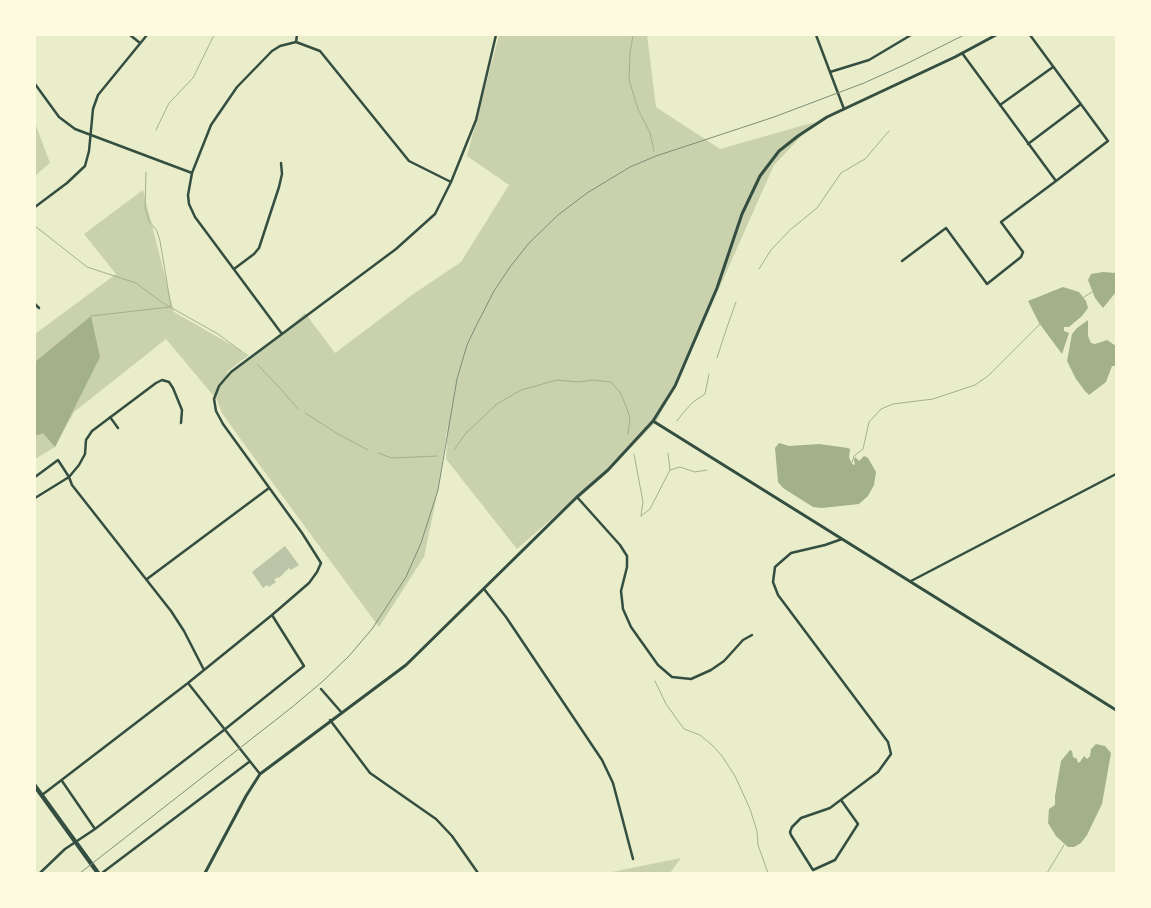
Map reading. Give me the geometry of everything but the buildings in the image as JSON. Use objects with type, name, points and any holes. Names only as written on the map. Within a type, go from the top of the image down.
[{"type":"highway","points":[[35,786],[98,873]]},
{"type":"street","points":[[130,35],[140,43]]},
{"type":"street","points":[[35,207],[67,183],[85,166],[89,151],[93,109],[98,95],[147,35]]},
{"type":"street","points":[[296,42],[297,35]]},
{"type":"street","points":[[42,795],[188,683],[272,615],[309,583],[321,563],[302,533],[223,424],[216,410],[214,399],[219,386],[230,372],[396,249],[435,214],[451,182],[476,120],[496,35]]},
{"type":"street","points":[[816,35],[844,109]]},
{"type":"street","points":[[830,72],[869,60],[911,35]]},
{"type":"street","points":[[205,873],[246,796],[260,774],[406,665],[608,470],[654,421],[675,386],[717,288],[742,214],[760,176],[779,151],[815,124],[962,54],[996,35]]},
{"type":"street","points":[[902,261],[946,228],[987,284],[1021,257],[1023,252],[1001,222],[1108,142],[1030,35]]},
{"type":"street","points":[[282,334],[192,211],[188,195],[192,173],[211,125],[236,87],[272,51],[280,46],[296,42],[320,50],[409,161],[451,182]]},
{"type":"street","points":[[962,54],[1056,181]]},
{"type":"street","points":[[1000,105],[1053,67]]},
{"type":"street","points":[[35,84],[59,117],[75,129],[192,173]]},
{"type":"street","points":[[1028,144],[1081,104]]},
{"type":"street","points":[[234,269],[259,248],[279,187],[282,163]]},
{"type":"street","points":[[35,304],[39,308]]},
{"type":"street","points":[[35,498],[69,477],[83,460],[88,436],[98,425],[162,380],[169,382],[179,399],[182,410],[181,423]]},
{"type":"street","points":[[110,417],[118,428]]},
{"type":"street","points":[[654,421],[1116,710]]},
{"type":"street","points":[[35,477],[58,460],[72,485],[147,578],[176,618],[204,670]]},
{"type":"street","points":[[911,581],[1116,474]]},
{"type":"street","points":[[147,578],[269,488]]},
{"type":"street","points":[[578,497],[620,545],[627,556],[628,563],[621,591],[623,609],[631,627],[658,665],[672,678],[691,679],[711,670],[724,661],[743,640],[752,635]]},
{"type":"street","points":[[841,800],[858,824],[835,860],[813,870],[790,832],[795,823],[801,818],[830,808],[878,772],[891,754],[888,742],[778,595],[773,582],[775,567],[791,553],[826,545],[842,539]]},
{"type":"street","points":[[484,588],[506,617],[602,760],[613,783],[633,859]]},
{"type":"street","points":[[40,873],[65,849],[95,829],[304,666],[272,615]]},
{"type":"street","points":[[188,683],[260,774]]},
{"type":"street","points":[[321,689],[342,712]]},
{"type":"street","points":[[330,720],[370,774],[436,819],[452,836],[478,873]]},
{"type":"street","points":[[102,873],[249,762]]},
{"type":"street","points":[[62,781],[95,829]]},
{"type":"shaded area","points":[[499,35],[647,35],[656,107],[720,149],[815,122],[774,165],[678,381],[656,422],[618,461],[517,549],[446,459],[448,424],[438,490],[424,557],[379,627],[222,413],[217,400],[166,339],[74,412],[55,447],[35,459],[35,334],[116,274],[84,234],[143,190],[174,312],[249,355],[228,371],[224,383],[231,372],[282,334],[305,313],[335,353],[412,295],[461,262],[509,185],[467,156]]},
{"type":"shaded area","points":[[35,123],[50,163],[35,176]]},
{"type":"shaded area","points":[[1103,272],[1116,273],[1116,292],[1103,308],[1095,298],[1088,280],[1091,274]]},
{"type":"shaded area","points":[[1063,287],[1079,292],[1086,301],[1088,308],[1069,327],[1064,327],[1064,331],[1069,333],[1062,354],[1039,323],[1028,301]]},
{"type":"shaded area","points":[[91,316],[100,357],[55,447],[43,433],[35,436],[35,362]]},
{"type":"shaded area","points":[[1088,320],[1088,336],[1091,343],[1095,344],[1107,340],[1116,346],[1116,366],[1112,366],[1106,382],[1089,395],[1076,379],[1067,361],[1072,334]]},
{"type":"shaded area","points":[[779,443],[789,446],[819,444],[848,448],[850,449],[849,457],[852,464],[855,465],[855,457],[859,461],[864,456],[868,458],[876,472],[874,485],[868,496],[859,504],[822,508],[813,507],[783,488],[778,482],[775,448]]},
{"type":"shaded area","points":[[1096,744],[1105,746],[1111,753],[1102,804],[1081,843],[1074,847],[1068,847],[1056,836],[1048,823],[1049,809],[1055,805],[1061,761],[1070,750],[1078,763],[1084,756],[1087,759],[1090,756],[1091,749]]},
{"type":"shaded area","points":[[681,858],[670,873],[607,873]]},
{"type":"waterway","points":[[156,130],[169,103],[193,78],[214,35]]},
{"type":"waterway","points":[[633,35],[629,80],[638,109],[650,133],[654,151]]},
{"type":"waterway","points":[[759,269],[771,250],[790,230],[817,208],[841,173],[865,159],[889,131]]},
{"type":"waterway","points":[[146,172],[145,208],[149,221],[157,231],[160,241],[171,307]]},
{"type":"waterway","points":[[35,226],[87,267],[136,283],[163,303],[218,334],[241,351]]},
{"type":"waterway","points":[[1084,297],[1092,292]]},
{"type":"waterway","points":[[717,358],[736,302]]},
{"type":"waterway","points":[[91,316],[170,307]]},
{"type":"waterway","points":[[852,463],[854,456],[863,449],[869,422],[881,409],[893,404],[933,399],[975,385],[988,376],[1040,324]]},
{"type":"waterway","points":[[257,364],[298,409]]},
{"type":"waterway","points":[[677,421],[693,402],[705,394],[709,374]]},
{"type":"waterway","points":[[454,450],[466,433],[497,404],[521,390],[557,380],[611,382],[620,392],[630,418],[628,434]]},
{"type":"waterway","points":[[305,413],[368,450]]},
{"type":"waterway","points":[[378,453],[392,458],[437,456]]},
{"type":"waterway","points":[[668,453],[670,470]]},
{"type":"waterway","points":[[634,454],[643,502],[641,516]]},
{"type":"waterway","points":[[641,516],[650,509],[670,470],[680,467],[695,472],[707,470]]},
{"type":"waterway","points":[[655,681],[666,704],[684,729],[700,735],[712,745],[735,776],[750,809],[757,831],[758,845],[768,873]]},
{"type":"waterway","points":[[1047,873],[1064,845]]},
{"type":"railway","points":[[80,873],[291,708],[349,656],[372,629],[406,577],[421,543],[438,490],[457,379],[467,345],[494,291],[510,267],[529,243],[558,215],[587,193],[630,167],[656,156],[774,117],[864,83],[964,35]]}]
